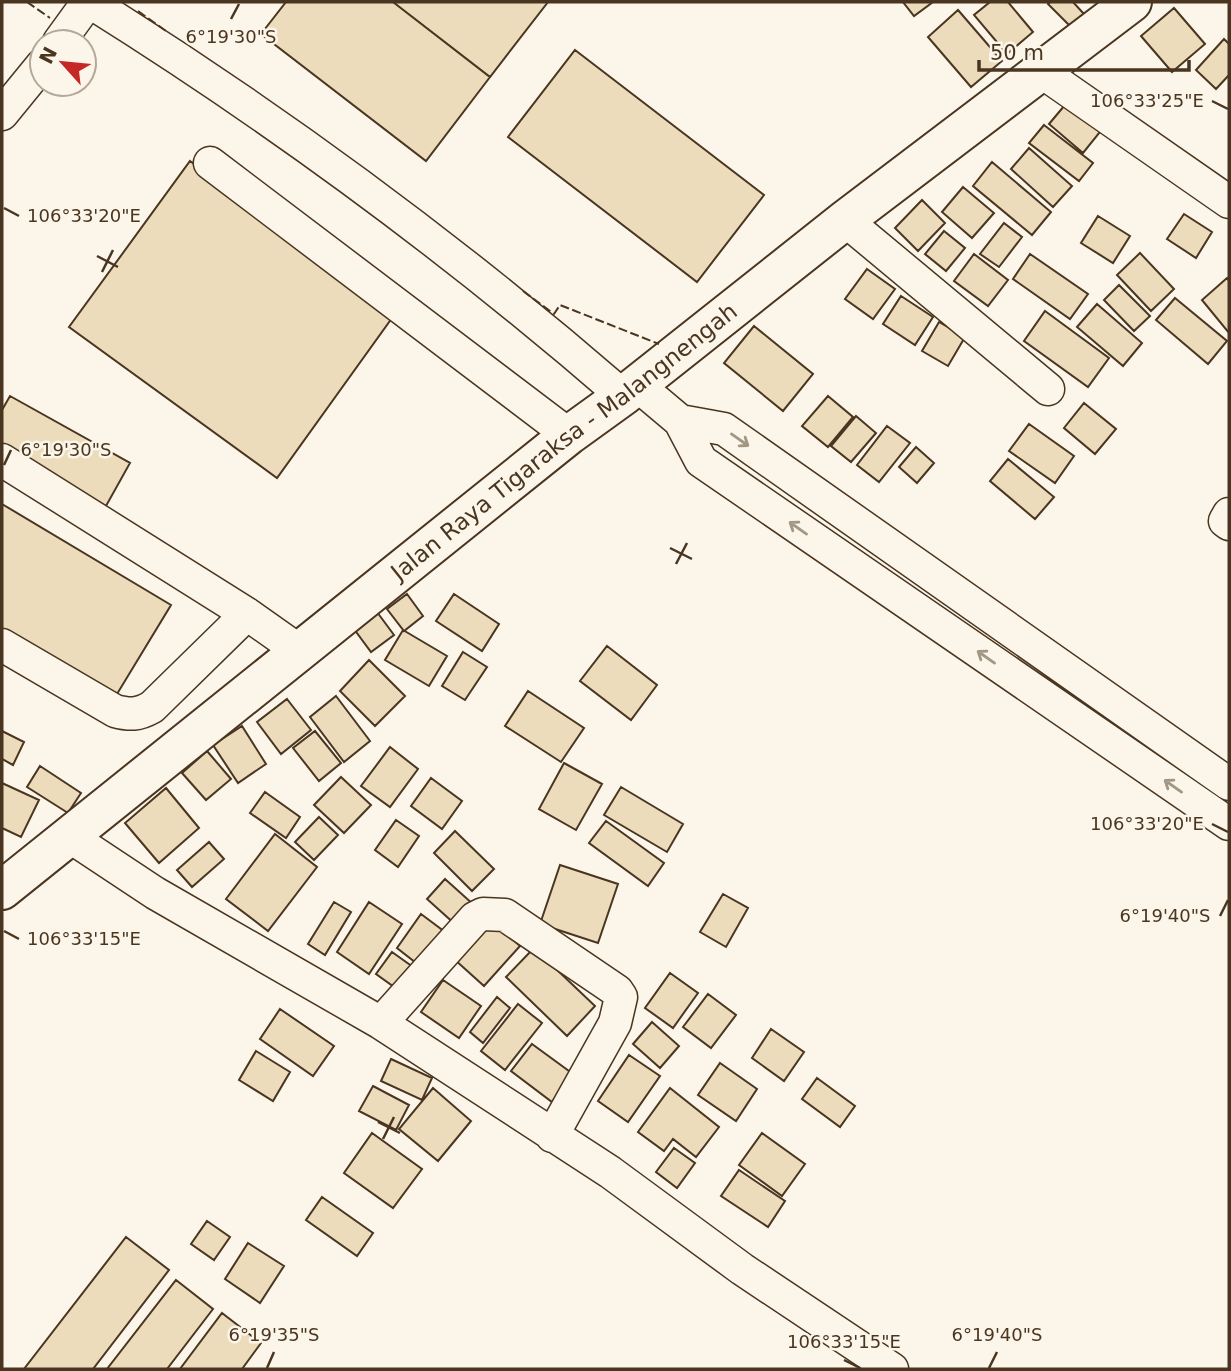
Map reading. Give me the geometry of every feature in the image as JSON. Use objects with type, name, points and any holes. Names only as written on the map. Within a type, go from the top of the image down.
[{"type":"main road","name":"Jalan Raya Tigaraksa - Malangnengah","points":[[2,890],[569,435],[845,220],[1132,2]]},
{"type":"street","points":[[70,28],[89,2],[155,42],[350,179],[630,390],[680,421],[724,429],[1229,784]]},
{"type":"street","points":[[1042,72],[1229,202]]},
{"type":"street","points":[[2,114],[28,82]]},
{"type":"street","points":[[210,163],[569,435]]},
{"type":"street","points":[[845,220],[1048,389]]},
{"type":"street","points":[[680,421],[701,461],[1229,824]]},
{"type":"street","points":[[2,460],[247,614],[298,650]]},
{"type":"street","points":[[1229,514],[1225,521],[1229,524]]},
{"type":"street","points":[[2,645],[115,711],[141,714],[247,614]]},
{"type":"street","points":[[69,835],[155,893],[381,1023],[610,1172],[742,1269],[892,1369]]},
{"type":"street","points":[[381,1023],[475,918],[483,914],[505,915],[617,991],[621,997],[615,1023],[552,1136]]},
{"type":"building","points":[[286,2],[393,2],[490,77],[426,161],[261,34]]},
{"type":"building","points":[[393,2],[548,2],[490,77]]},
{"type":"building","points":[[903,2],[933,2],[914,16]]},
{"type":"building","points":[[990,2],[1008,2],[1033,32],[1007,54],[974,15]]},
{"type":"building","points":[[1073,2],[1084,14],[1071,27],[1048,4]]},
{"type":"building","points":[[1174,8],[1205,44],[1172,72],[1141,36]]},
{"type":"building","points":[[958,10],[1002,61],[971,87],[928,37]]},
{"type":"building","points":[[1224,39],[1229,44],[1229,75],[1216,89],[1196,70]]},
{"type":"building","points":[[575,50],[764,195],[697,282],[508,137]]},
{"type":"building","points":[[1070,99],[1104,127],[1083,153],[1049,124]]},
{"type":"building","points":[[1044,125],[1093,163],[1079,181],[1029,143]]},
{"type":"building","points":[[1029,148],[1072,186],[1053,207],[1011,169]]},
{"type":"building","points":[[190,161],[397,311],[277,478],[69,327]]},
{"type":"building","points":[[992,162],[1051,212],[1032,235],[973,186]]},
{"type":"building","points":[[963,187],[994,213],[972,238],[942,212]]},
{"type":"building","points":[[922,200],[945,223],[918,251],[895,228]]},
{"type":"building","points":[[1184,214],[1212,232],[1196,258],[1167,239]]},
{"type":"building","points":[[1098,216],[1130,236],[1113,263],[1081,243]]},
{"type":"building","points":[[1004,223],[1022,237],[999,267],[980,254]]},
{"type":"building","points":[[944,231],[965,248],[946,271],[925,254]]},
{"type":"building","points":[[1140,253],[1174,289],[1151,311],[1117,275]]},
{"type":"building","points":[[974,254],[1008,280],[988,306],[954,281]]},
{"type":"building","points":[[1030,254],[1088,294],[1070,319],[1013,279]]},
{"type":"building","points":[[867,269],[895,289],[873,319],[845,299]]},
{"type":"building","points":[[1227,278],[1229,281],[1229,333],[1202,300]]},
{"type":"building","points":[[1119,285],[1150,316],[1134,331],[1104,300]]},
{"type":"building","points":[[901,296],[933,317],[915,345],[883,324]]},
{"type":"building","points":[[1175,298],[1227,341],[1208,364],[1156,320]]},
{"type":"building","points":[[1097,304],[1142,343],[1123,366],[1077,327]]},
{"type":"building","points":[[1045,311],[1109,358],[1088,387],[1024,341]]},
{"type":"building","points":[[939,322],[965,337],[948,366],[922,351]]},
{"type":"building","points":[[754,326],[813,374],[783,411],[724,363]]},
{"type":"building","points":[[10,396],[130,463],[106,506],[2,447],[2,410]]},
{"type":"building","points":[[828,396],[853,417],[828,447],[802,426]]},
{"type":"building","points":[[1084,403],[1116,429],[1095,454],[1064,428]]},
{"type":"building","points":[[856,416],[876,433],[851,462],[831,446]]},
{"type":"building","points":[[1029,424],[1074,456],[1055,483],[1009,451]]},
{"type":"building","points":[[887,426],[910,443],[879,482],[857,465]]},
{"type":"building","points":[[916,447],[934,463],[917,483],[899,467]]},
{"type":"building","points":[[1008,459],[1054,497],[1035,519],[990,481]]},
{"type":"building","points":[[2,504],[171,605],[114,699],[2,632]]},
{"type":"building","points":[[407,594],[423,616],[404,631],[387,609]]},
{"type":"building","points":[[454,594],[499,624],[482,651],[436,621]]},
{"type":"building","points":[[377,612],[394,635],[371,652],[354,629]]},
{"type":"building","points":[[403,630],[447,656],[429,686],[385,660]]},
{"type":"building","points":[[607,646],[657,685],[631,720],[580,681]]},
{"type":"building","points":[[463,652],[487,667],[465,700],[442,686]]},
{"type":"building","points":[[369,660],[405,696],[375,726],[340,691]]},
{"type":"building","points":[[528,691],[584,728],[561,762],[505,726]]},
{"type":"building","points":[[336,696],[370,741],[344,762],[310,717]]},
{"type":"building","points":[[287,699],[311,730],[281,754],[257,722]]},
{"type":"building","points":[[242,726],[266,764],[238,783],[213,745]]},
{"type":"building","points":[[2,731],[24,742],[13,765],[2,759]]},
{"type":"building","points":[[315,731],[341,763],[319,781],[293,748]]},
{"type":"building","points":[[390,747],[418,769],[390,807],[361,786]]},
{"type":"building","points":[[207,751],[231,779],[206,800],[182,773]]},
{"type":"building","points":[[564,763],[602,784],[576,830],[539,809]]},
{"type":"building","points":[[40,766],[81,793],[68,813],[27,787]]},
{"type":"building","points":[[341,777],[371,805],[344,833],[314,805]]},
{"type":"building","points":[[431,778],[462,801],[442,829],[411,806]]},
{"type":"building","points":[[2,783],[39,800],[21,837],[2,828]]},
{"type":"building","points":[[621,787],[683,824],[667,852],[604,815]]},
{"type":"building","points":[[166,788],[199,828],[159,863],[125,823]]},
{"type":"building","points":[[265,792],[300,817],[286,838],[250,813]]},
{"type":"building","points":[[319,817],[338,835],[314,860],[295,842]]},
{"type":"building","points":[[396,820],[419,836],[398,867],[375,850]]},
{"type":"building","points":[[606,821],[664,863],[648,886],[589,843]]},
{"type":"building","points":[[455,831],[494,869],[472,891],[434,853]]},
{"type":"building","points":[[275,834],[317,867],[268,931],[226,899]]},
{"type":"building","points":[[209,842],[224,859],[192,887],[177,870]]},
{"type":"building","points":[[560,865],[618,884],[598,943],[540,924]]},
{"type":"building","points":[[445,879],[474,905],[456,925],[427,899]]},
{"type":"building","points":[[723,894],[748,908],[726,947],[700,932]]},
{"type":"building","points":[[334,902],[351,912],[325,955],[308,944]]},
{"type":"building","points":[[369,902],[402,924],[369,974],[337,952]]},
{"type":"building","points":[[421,914],[445,932],[420,966],[397,948]]},
{"type":"building","points":[[491,920],[520,946],[484,986],[454,959]]},
{"type":"building","points":[[534,948],[595,1006],[567,1036],[506,977]]},
{"type":"building","points":[[392,952],[413,967],[397,989],[376,974]]},
{"type":"building","points":[[670,973],[698,993],[673,1028],[645,1008]]},
{"type":"building","points":[[443,980],[481,1006],[459,1038],[421,1012]]},
{"type":"building","points":[[708,994],[736,1015],[711,1048],[683,1027]]},
{"type":"building","points":[[497,997],[510,1008],[483,1043],[470,1032]]},
{"type":"building","points":[[518,1004],[542,1023],[505,1070],[481,1051]]},
{"type":"building","points":[[280,1009],[334,1046],[313,1076],[260,1039]]},
{"type":"building","points":[[652,1022],[679,1046],[660,1068],[633,1044]]},
{"type":"building","points":[[771,1029],[804,1052],[784,1081],[752,1058]]},
{"type":"building","points":[[532,1044],[573,1074],[552,1102],[511,1071]]},
{"type":"building","points":[[256,1051],[290,1072],[273,1101],[239,1080]]},
{"type":"building","points":[[629,1055],[660,1076],[628,1122],[598,1101]]},
{"type":"building","points":[[391,1059],[432,1078],[422,1100],[381,1081]]},
{"type":"building","points":[[720,1063],[757,1089],[736,1121],[698,1095]]},
{"type":"building","points":[[817,1078],[855,1106],[840,1127],[802,1099]]},
{"type":"building","points":[[373,1086],[409,1105],[396,1130],[359,1111]]},
{"type":"building","points":[[433,1088],[471,1121],[438,1161],[399,1129]]},
{"type":"building","points":[[670,1088],[719,1127],[696,1157],[673,1139],[664,1151],[638,1132]]},
{"type":"building","points":[[372,1133],[422,1169],[393,1208],[344,1173]]},
{"type":"building","points":[[762,1133],[805,1164],[782,1196],[739,1165]]},
{"type":"building","points":[[674,1148],[695,1163],[677,1188],[656,1172]]},
{"type":"building","points":[[739,1170],[785,1201],[768,1227],[721,1196]]},
{"type":"building","points":[[322,1197],[373,1233],[357,1256],[306,1220]]},
{"type":"building","points":[[207,1221],[230,1237],[214,1260],[191,1244]]},
{"type":"building","points":[[126,1237],[169,1270],[93,1369],[24,1369]]},
{"type":"building","points":[[248,1243],[284,1266],[260,1303],[225,1279]]},
{"type":"building","points":[[176,1280],[213,1309],[167,1369],[107,1369]]},
{"type":"building","points":[[222,1313],[261,1343],[242,1369],[180,1369]]},
{"type":"fence","points":[[27,2],[50,18]]},
{"type":"fence","points":[[138,11],[166,31]]},
{"type":"fence","points":[[523,291],[554,314],[560,305],[659,344]]}]
